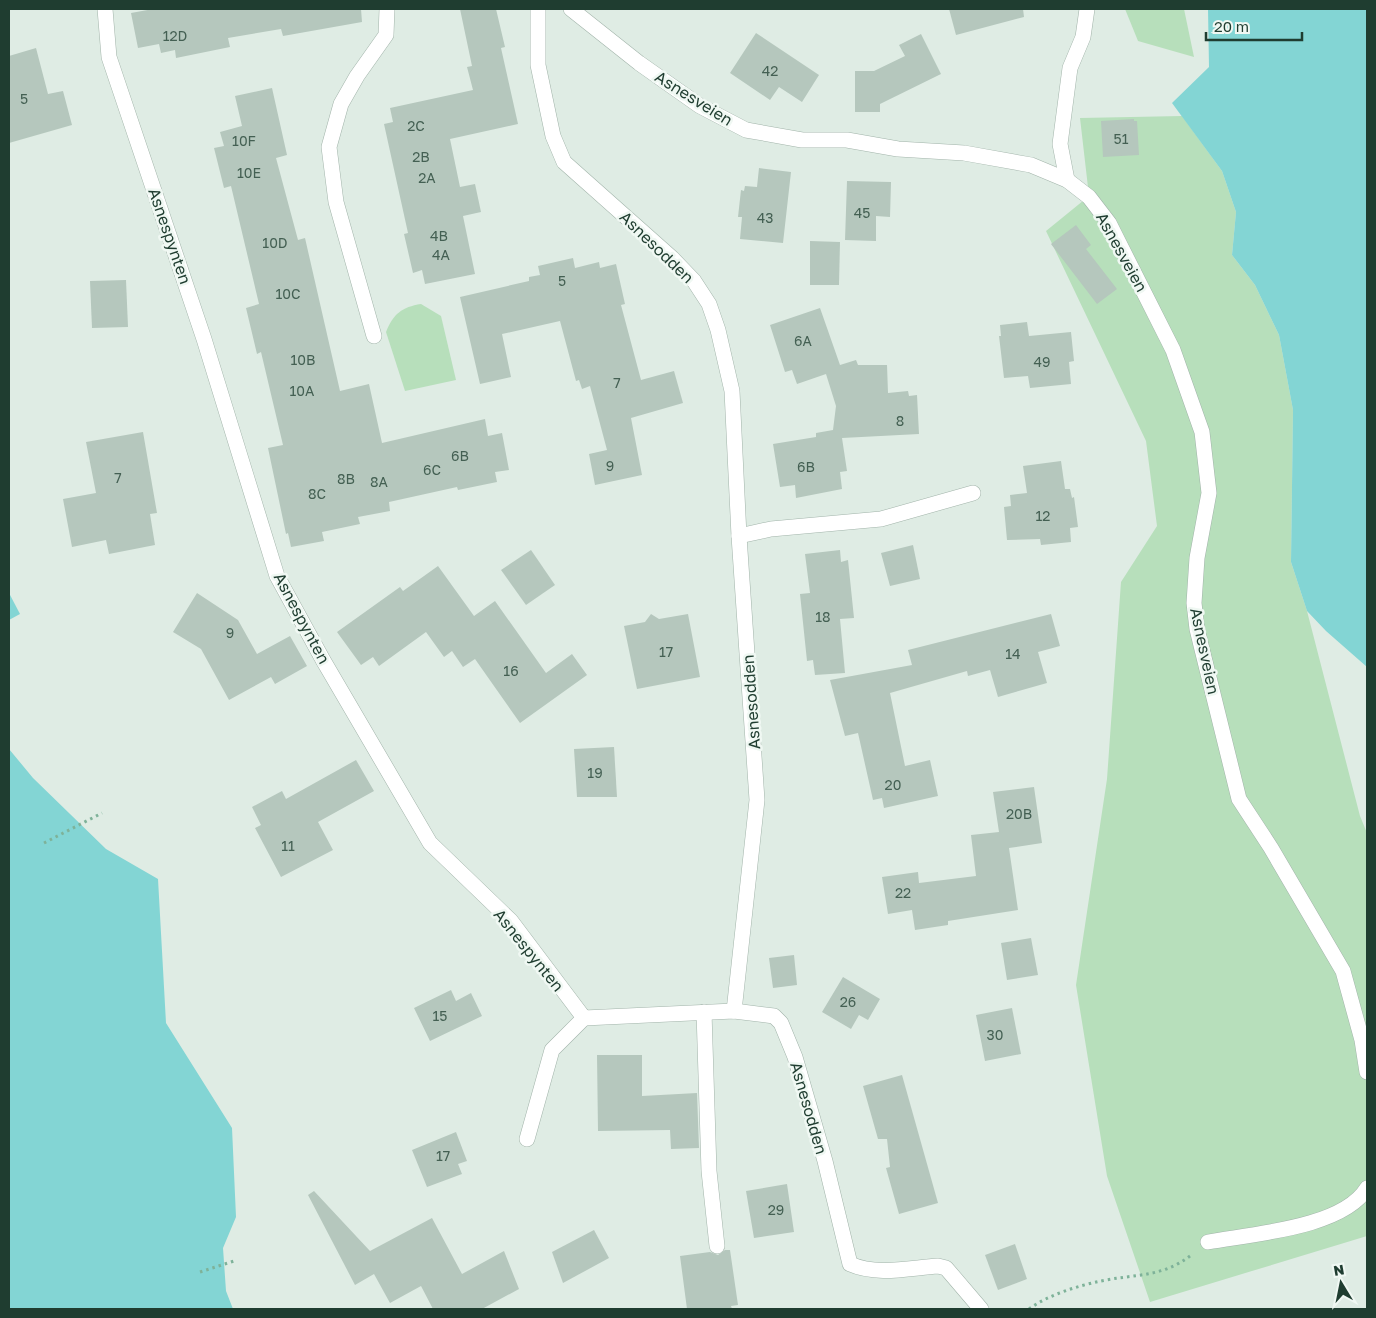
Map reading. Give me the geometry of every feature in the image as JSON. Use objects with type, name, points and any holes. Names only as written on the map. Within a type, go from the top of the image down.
[{"type":"street","name":"Asnespynten","points":[[105,9],[109,57],[204,339],[277,576],[323,660],[430,843],[511,921],[584,1018]]},
{"type":"street","points":[[374,336],[336,202],[329,147],[341,104],[357,76],[386,35],[388,9]]},
{"type":"street","name":"Asnesodden","points":[[538,9],[538,65],[553,136],[564,162],[672,258],[694,281],[709,304],[718,330],[732,391],[739,536],[757,800],[734,1011],[774,1016],[781,1023],[795,1057],[825,1161],[850,1264],[862,1269],[880,1271],[938,1266],[946,1268],[981,1309]]},
{"type":"street","name":"Asnesveien","points":[[571,9],[639,63],[700,106],[746,130],[802,140],[847,140],[898,149],[964,153],[1031,165],[1067,180],[1089,196],[1109,223],[1173,350],[1202,432],[1209,493],[1197,558],[1194,603],[1197,629],[1239,800],[1271,848],[1343,970],[1362,1040],[1367,1072]]},
{"type":"street","points":[[1067,180],[1060,144],[1070,68],[1083,37],[1087,9]]},
{"type":"street","points":[[739,536],[770,529],[837,521],[881,519],[973,493]]},
{"type":"street","points":[[527,1139],[552,1050],[584,1018],[734,1011]]},
{"type":"street","points":[[704,1012],[709,1171],[717,1246]]},
{"type":"street","points":[[1208,1242],[1296,1226],[1335,1214],[1360,1200],[1367,1188]]},
{"type":"path","points":[[44,843],[102,813]]},
{"type":"path","points":[[1029,1309],[1041,1300],[1101,1281],[1137,1278],[1178,1265],[1208,1242]]},
{"type":"path","points":[[200,1272],[237,1260]]},
{"type":"green space","points":[[1125,9],[1184,9],[1194,57],[1138,41]]},
{"type":"green space","points":[[1182,116],[1222,171],[1236,212],[1232,255],[1255,285],[1279,335],[1293,410],[1291,562],[1307,611],[1360,816],[1367,833],[1367,1236],[1150,1302],[1107,1176],[1076,985],[1107,779],[1121,582],[1157,526],[1146,441],[1046,231],[1089,196],[1080,118]]},
{"type":"green space","points":[[421,304],[441,316],[456,380],[405,391],[386,332],[392,320],[399,312],[408,307]]},
{"type":"water","points":[[1208,9],[1367,9],[1367,667],[1326,631],[1307,611],[1291,562],[1293,410],[1279,335],[1255,285],[1232,255],[1236,212],[1222,171],[1172,103],[1209,67]]},
{"type":"water","points":[[9,593],[20,614],[9,620]]},
{"type":"water","points":[[9,749],[33,778],[106,849],[158,879],[166,1023],[232,1128],[236,1217],[223,1248],[226,1291],[233,1309],[9,1309]]},
{"type":"building","points":[[153,9],[361,9],[362,22],[283,36],[281,29],[228,38],[230,47],[176,58],[175,50],[161,53],[159,44],[138,48],[131,13]]},
{"type":"building","points":[[460,9],[496,9],[505,47],[501,48],[518,124],[450,139],[460,187],[475,184],[481,212],[463,216],[475,274],[425,284],[422,270],[413,273],[404,234],[408,233],[384,124],[393,122],[390,108],[473,90],[467,67],[472,66]]},
{"type":"building","points":[[949,9],[1023,9],[1024,17],[956,35]]},
{"type":"building","points":[[756,33],[819,75],[802,102],[779,87],[770,100],[730,73]]},
{"type":"building","points":[[921,34],[941,74],[880,104],[880,112],[855,112],[855,71],[874,71],[905,56],[899,45]]},
{"type":"building","points":[[36,48],[48,94],[63,91],[72,125],[9,143],[9,56]]},
{"type":"building","points":[[272,88],[287,155],[276,158],[298,240],[305,238],[340,391],[369,384],[382,443],[485,419],[488,436],[502,433],[509,470],[495,472],[497,482],[458,490],[457,487],[389,502],[390,511],[358,517],[360,524],[322,532],[324,541],[291,547],[288,533],[286,534],[268,448],[283,445],[261,352],[257,354],[246,308],[259,304],[231,186],[224,188],[214,148],[224,146],[220,132],[242,126],[235,96]]},
{"type":"building","points":[[1134,119],[1134,121],[1137,121],[1139,155],[1103,157],[1101,121]]},
{"type":"building","points":[[759,168],[791,172],[783,243],[740,239],[742,217],[738,217],[741,190],[744,191],[745,186],[757,187]]},
{"type":"building","points":[[847,181],[891,182],[890,217],[876,216],[876,241],[845,240]]},
{"type":"building","points":[[1076,225],[1091,245],[1086,249],[1117,289],[1097,304],[1051,244]]},
{"type":"building","points":[[810,241],[840,242],[839,285],[810,285]]},
{"type":"building","points":[[573,258],[575,268],[599,262],[600,268],[616,264],[625,304],[621,305],[641,380],[674,371],[683,403],[631,418],[642,475],[595,485],[589,454],[607,450],[590,386],[582,389],[579,380],[576,381],[560,321],[502,334],[511,377],[480,384],[460,297],[529,281],[529,277],[540,275],[538,266]]},
{"type":"building","points":[[126,280],[128,327],[92,328],[90,281]]},
{"type":"building","points":[[820,308],[840,365],[856,360],[858,365],[887,365],[888,393],[908,391],[909,396],[917,395],[919,434],[842,438],[847,471],[840,472],[842,489],[796,498],[795,485],[780,487],[773,444],[816,437],[816,433],[833,430],[836,406],[826,374],[797,384],[792,370],[785,372],[770,325]]},
{"type":"building","points":[[1027,322],[1029,336],[1071,332],[1074,361],[1069,362],[1071,384],[1030,388],[1028,376],[1004,378],[999,336],[1001,336],[1000,325]]},
{"type":"building","points":[[143,432],[157,513],[150,514],[155,545],[109,554],[106,540],[72,547],[63,499],[96,493],[86,442]]},
{"type":"building","points":[[1061,461],[1065,489],[1070,489],[1072,498],[1074,497],[1078,527],[1070,528],[1071,542],[1041,545],[1040,539],[1007,540],[1004,507],[1011,506],[1010,495],[1027,493],[1023,466]]},
{"type":"building","points":[[913,545],[920,579],[890,586],[881,553]]},
{"type":"building","points":[[531,550],[555,585],[526,605],[501,570]]},
{"type":"building","points":[[840,550],[841,562],[848,560],[854,618],[840,619],[845,673],[815,675],[813,660],[807,661],[800,594],[810,593],[805,554]]},
{"type":"building","points":[[438,566],[474,616],[495,601],[546,673],[572,654],[587,675],[520,723],[475,659],[463,667],[452,651],[444,657],[426,632],[379,666],[373,657],[361,665],[337,632],[400,587],[403,591]]},
{"type":"building","points":[[197,593],[238,620],[257,654],[290,636],[307,666],[275,684],[271,677],[229,700],[201,649],[173,632]]},
{"type":"building","points":[[651,614],[659,619],[688,614],[700,677],[637,689],[624,626],[645,622]]},
{"type":"building","points":[[1051,614],[1060,646],[1038,652],[1047,683],[998,697],[990,670],[968,676],[967,671],[890,693],[905,766],[930,760],[938,796],[884,808],[882,798],[873,800],[858,733],[845,736],[830,680],[912,665],[908,650]]},
{"type":"building","points":[[614,747],[617,797],[577,797],[574,749]]},
{"type":"building","points":[[356,760],[374,791],[318,822],[333,850],[281,877],[255,828],[261,825],[252,807],[282,791],[286,799]]},
{"type":"building","points":[[1034,787],[1042,843],[1009,848],[1018,910],[948,921],[948,925],[915,930],[912,910],[888,914],[882,877],[918,872],[919,883],[976,876],[971,835],[999,832],[993,792]]},
{"type":"building","points":[[1031,938],[1038,975],[1007,980],[1001,943]]},
{"type":"building","points":[[794,955],[797,985],[773,988],[769,958]]},
{"type":"building","points":[[843,977],[880,999],[868,1020],[859,1015],[851,1029],[822,1012]]},
{"type":"building","points":[[451,990],[456,1001],[471,993],[482,1016],[430,1041],[414,1008]]},
{"type":"building","points":[[1012,1008],[1021,1054],[985,1061],[976,1015]]},
{"type":"building","points":[[597,1055],[642,1055],[642,1096],[697,1093],[699,1148],[671,1149],[670,1130],[598,1131]]},
{"type":"building","points":[[902,1075],[938,1203],[899,1214],[886,1168],[890,1167],[887,1139],[878,1139],[863,1086]]},
{"type":"building","points":[[456,1132],[467,1161],[458,1164],[462,1174],[427,1187],[412,1150]]},
{"type":"building","points":[[787,1184],[794,1232],[754,1238],[746,1191]]},
{"type":"building","points":[[314,1191],[370,1251],[432,1218],[462,1274],[504,1251],[519,1289],[482,1309],[433,1309],[421,1286],[390,1303],[374,1274],[355,1285],[308,1195]]},
{"type":"building","points":[[594,1230],[609,1258],[563,1283],[552,1252]]},
{"type":"building","points":[[1015,1244],[1027,1279],[998,1290],[985,1255]]},
{"type":"building","points":[[725,1250],[730,1250],[738,1305],[731,1306],[732,1309],[687,1309],[680,1256],[710,1252],[718,1255]]}]
